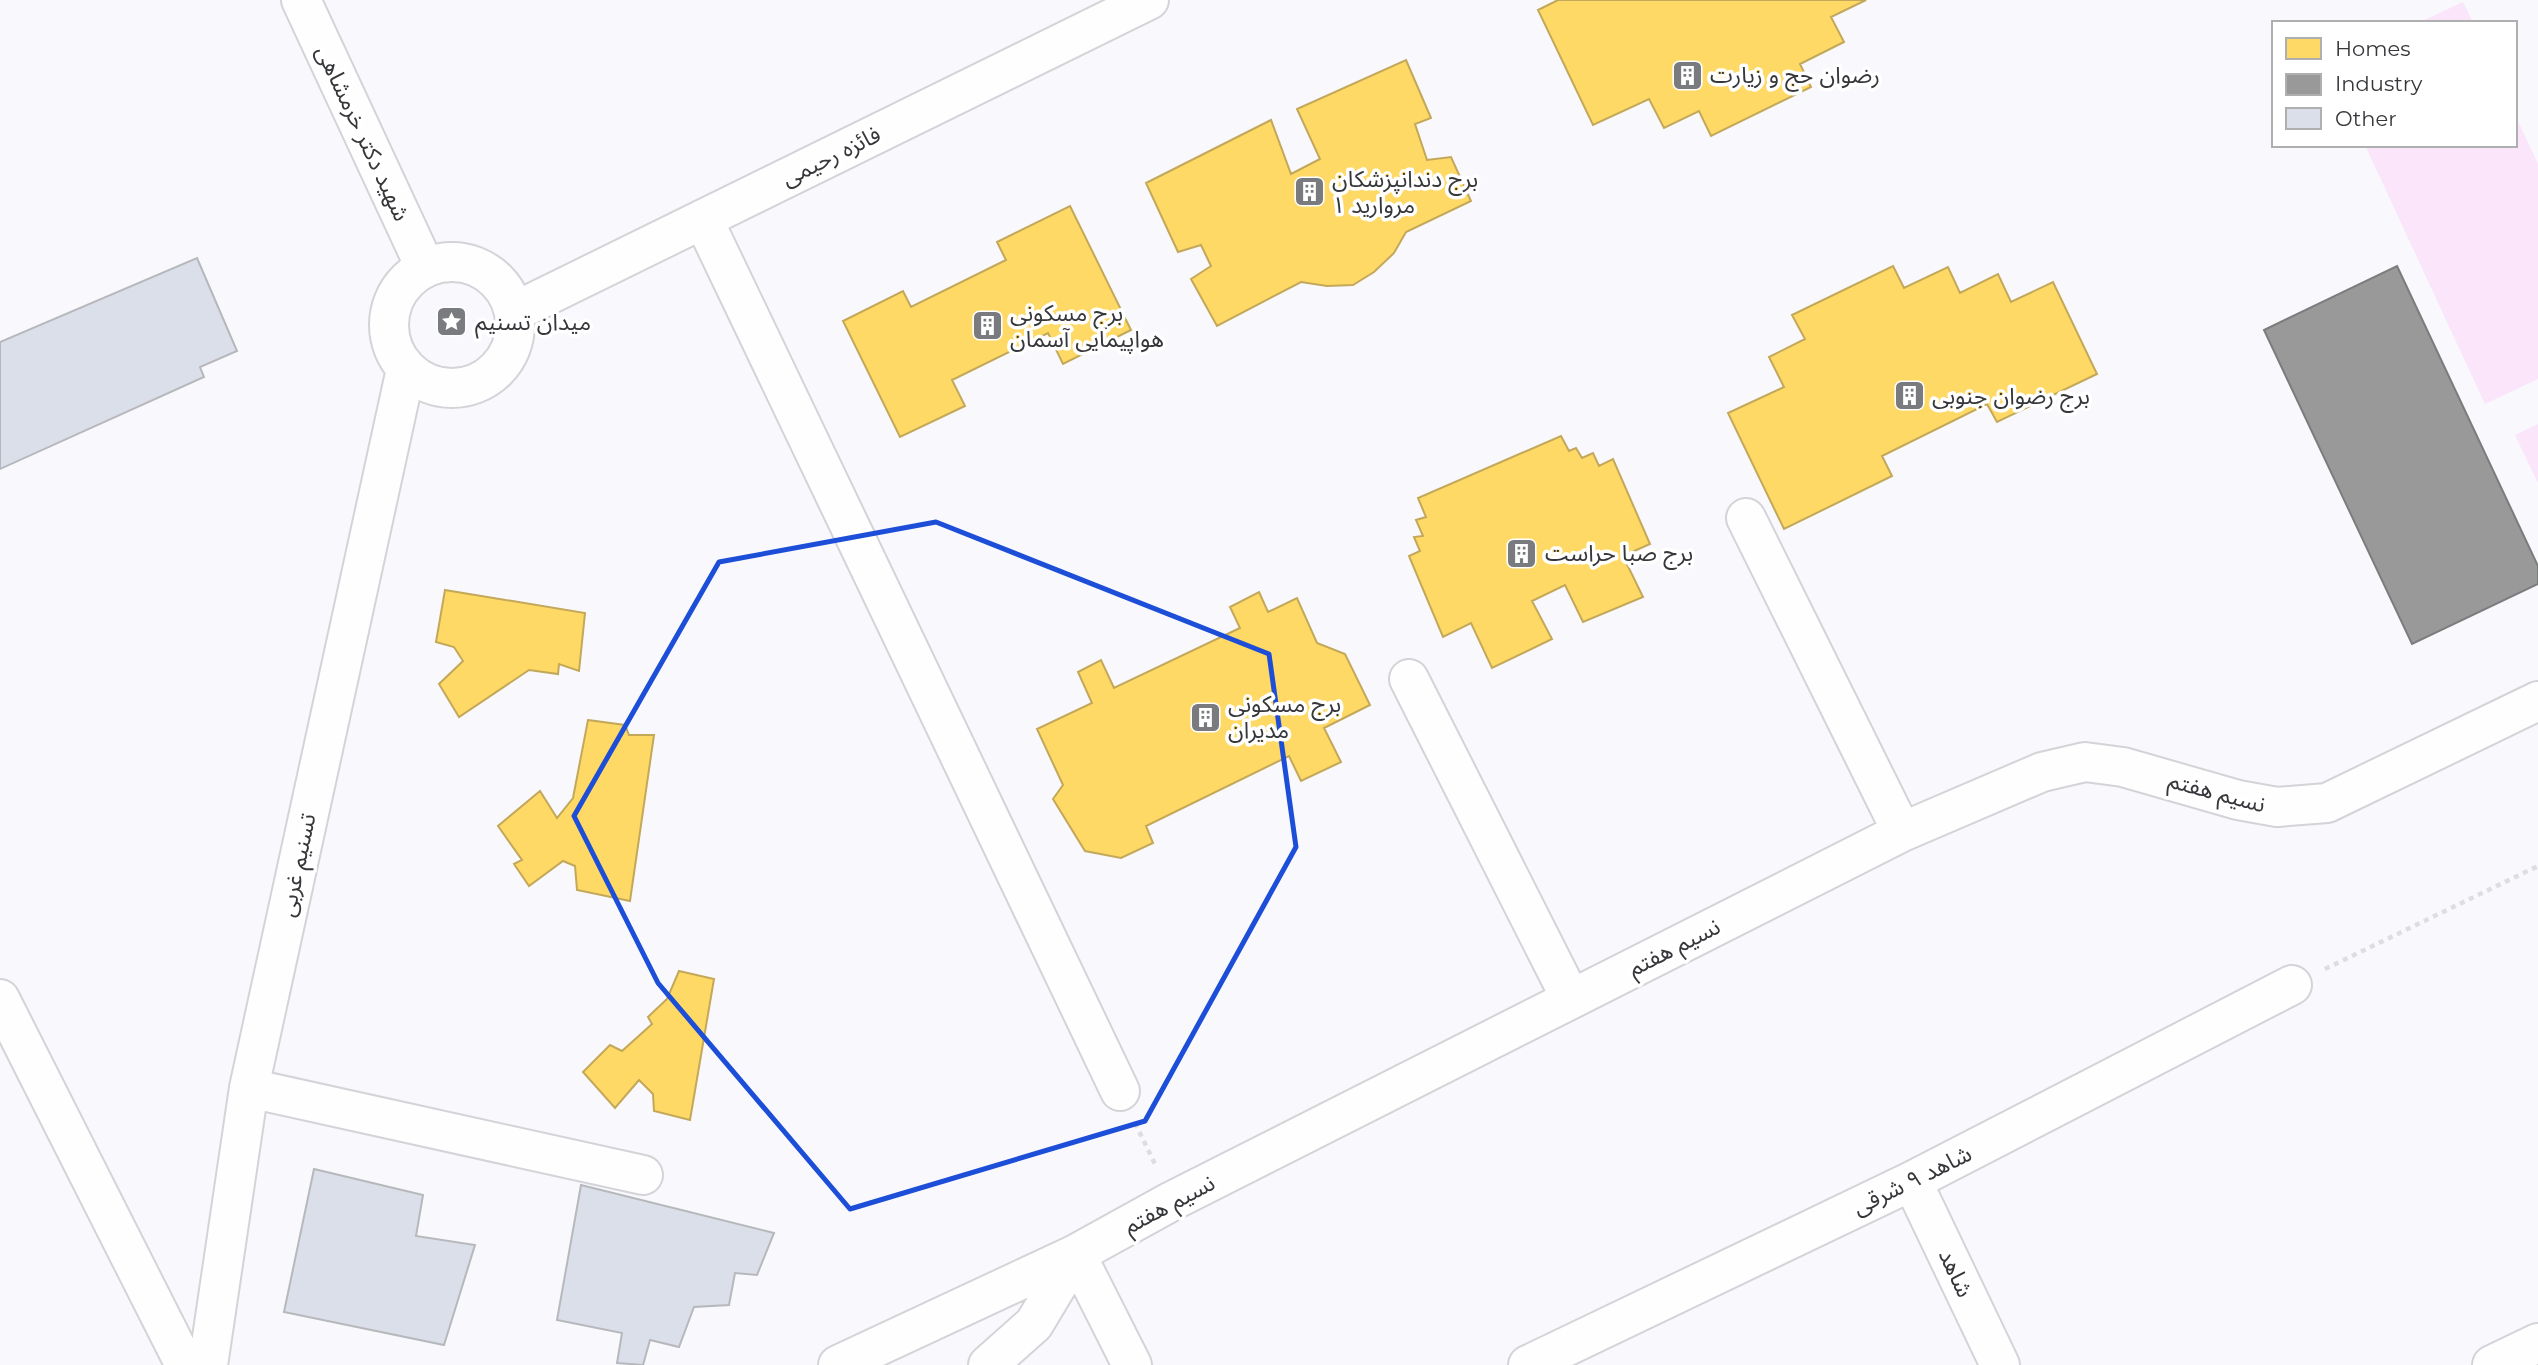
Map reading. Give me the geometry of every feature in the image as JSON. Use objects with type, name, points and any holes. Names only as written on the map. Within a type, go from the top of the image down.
[{"type":"street","name":"شهید دکتر خرمشاهی","points":[[301,0],[425,267]]},
{"type":"street","name":"فائزه رحیمی","points":[[514,312],[1149,0]]},
{"type":"street","points":[[703,219],[1120,1091]]},
{"type":"street","points":[[444,261],[463,262],[481,268],[496,279],[508,295],[514,312],[515,332],[509,351],[498,368],[482,380],[463,387],[442,388],[423,382],[406,369],[395,353],[388,334],[389,313],[402,286],[425,267],[444,261]]},
{"type":"street","name":"تسنیم غربی","points":[[208,1365],[248,1088],[406,369]]},
{"type":"street","points":[[1746,518],[1902,832]]},
{"type":"street","points":[[1409,679],[1572,999]]},
{"type":"street","name":"نسیم هفتم","points":[[838,1365],[1076,1254],[1172,1201],[1902,832],[2042,772],[2085,762],[2123,767],[2238,800],[2277,807],[2327,803],[2538,701]]},
{"type":"street","name":"شاهد ۹ شرقی","points":[[1528,1365],[1912,1181],[2292,985]]},
{"type":"street","points":[[0,999],[185,1365]]},
{"type":"street","points":[[248,1088],[643,1175]]},
{"type":"street","name":"شاهد","points":[[1912,1181],[2000,1365]]},
{"type":"street","points":[[988,1365],[1034,1324],[1076,1254]]},
{"type":"street","points":[[1076,1254],[1132,1365]]},
{"type":"street","points":[[2492,1365],[2538,1343]]},
{"type":"path","points":[[2292,985],[2538,866]]},
{"type":"path","points":[[1120,1091],[1172,1201]]},
{"type":"highlighted area","points":[[936,522],[1269,654],[1296,847],[1145,1121],[850,1209],[658,983],[574,816],[719,562]]},
{"type":"shaded area","points":[[2463,2],[2472,21],[2422,21]]},
{"type":"shaded area","points":[[2517,119],[2538,164],[2538,379],[2485,404],[2366,147],[2517,147]]},
{"type":"shaded area","points":[[2538,424],[2538,483],[2515,435]]},
{"type":"building: Homes","name":"رضوان حج و زیارت","points":[[1558,0],[1866,0],[1831,17],[1844,42],[1800,64],[1811,87],[1711,136],[1699,111],[1664,128],[1649,99],[1593,125],[1538,10]]},
{"type":"building: Homes","name":"برج دندانپزشکان مروارید ۱","points":[[1406,60],[1431,118],[1415,124],[1427,160],[1451,157],[1471,201],[1406,232],[1394,253],[1374,272],[1353,285],[1327,286],[1301,282],[1217,326],[1191,279],[1211,266],[1201,245],[1178,252],[1146,183],[1271,120],[1291,174],[1320,159],[1297,109]]},
{"type":"building: Homes","name":"برج مسکونی هواپیمایی آسمان","points":[[1070,206],[1131,330],[1063,364],[1048,333],[952,380],[965,406],[900,437],[843,321],[903,291],[911,307],[1006,260],[997,242]]},
{"type":"building: Homes","name":"برج رضوان جنوبی","points":[[1893,266],[1904,288],[1948,267],[1960,293],[1998,274],[2011,302],[2053,282],[2097,374],[1997,422],[1987,404],[1882,456],[1892,476],[1784,529],[1728,413],[1784,387],[1769,357],[1805,339],[1792,315]]},
{"type":"building: Homes","name":"برج صبا حراست","points":[[1561,436],[1569,451],[1576,448],[1582,458],[1593,453],[1599,466],[1613,459],[1650,544],[1623,556],[1643,597],[1583,622],[1565,585],[1532,601],[1552,639],[1492,668],[1471,623],[1443,637],[1409,556],[1420,551],[1414,537],[1423,536],[1416,520],[1426,517],[1418,498]]},
{"type":"building: Homes","points":[[445,590],[585,613],[579,671],[559,664],[558,674],[529,670],[459,717],[439,684],[463,661],[454,647],[436,642]]},
{"type":"building: Homes","name":"برج مسکونی مدیران","points":[[1259,592],[1268,612],[1297,598],[1317,643],[1345,654],[1370,705],[1324,728],[1341,762],[1301,781],[1289,756],[1146,826],[1153,843],[1121,858],[1085,851],[1053,799],[1063,785],[1037,729],[1092,703],[1078,672],[1101,660],[1114,688],[1240,628],[1230,607]]},
{"type":"building: Homes","points":[[588,720],[625,725],[629,735],[654,735],[630,901],[577,890],[575,866],[563,861],[529,886],[514,864],[522,860],[498,826],[540,791],[557,818],[573,798]]},
{"type":"building: Homes","points":[[679,971],[714,979],[690,1120],[654,1111],[653,1094],[639,1080],[615,1108],[583,1072],[610,1045],[622,1051],[652,1024],[648,1017],[667,999]]},
{"type":"building: Industry","points":[[2397,266],[2538,566],[2538,584],[2412,644],[2264,330]]},
{"type":"building: Other","points":[[197,258],[237,351],[200,367],[204,377],[0,469],[0,342]]},
{"type":"building: Other","points":[[314,1169],[423,1195],[416,1236],[475,1245],[444,1345],[284,1312]]},
{"type":"building: Other","points":[[581,1185],[774,1233],[757,1275],[735,1273],[729,1305],[694,1307],[679,1347],[650,1340],[643,1365],[617,1363],[622,1333],[557,1320]]},
{"type":"place","name":"رضوان حج و زیارت","points":[[1687,75]]},
{"type":"place","name":"برج دندانپزشکان مروارید ۱","points":[[1309,192]]},
{"type":"place","name":"میدان تسنیم","points":[[452,322]]},
{"type":"place","name":"برج مسکونی هواپیمایی آسمان","points":[[987,326]]},
{"type":"place","name":"برج رضوان جنوبی","points":[[1909,396]]},
{"type":"place","name":"برج صبا حراست","points":[[1522,553]]},
{"type":"place","name":"برج مسکونی مدیران","points":[[1205,717]]}]
